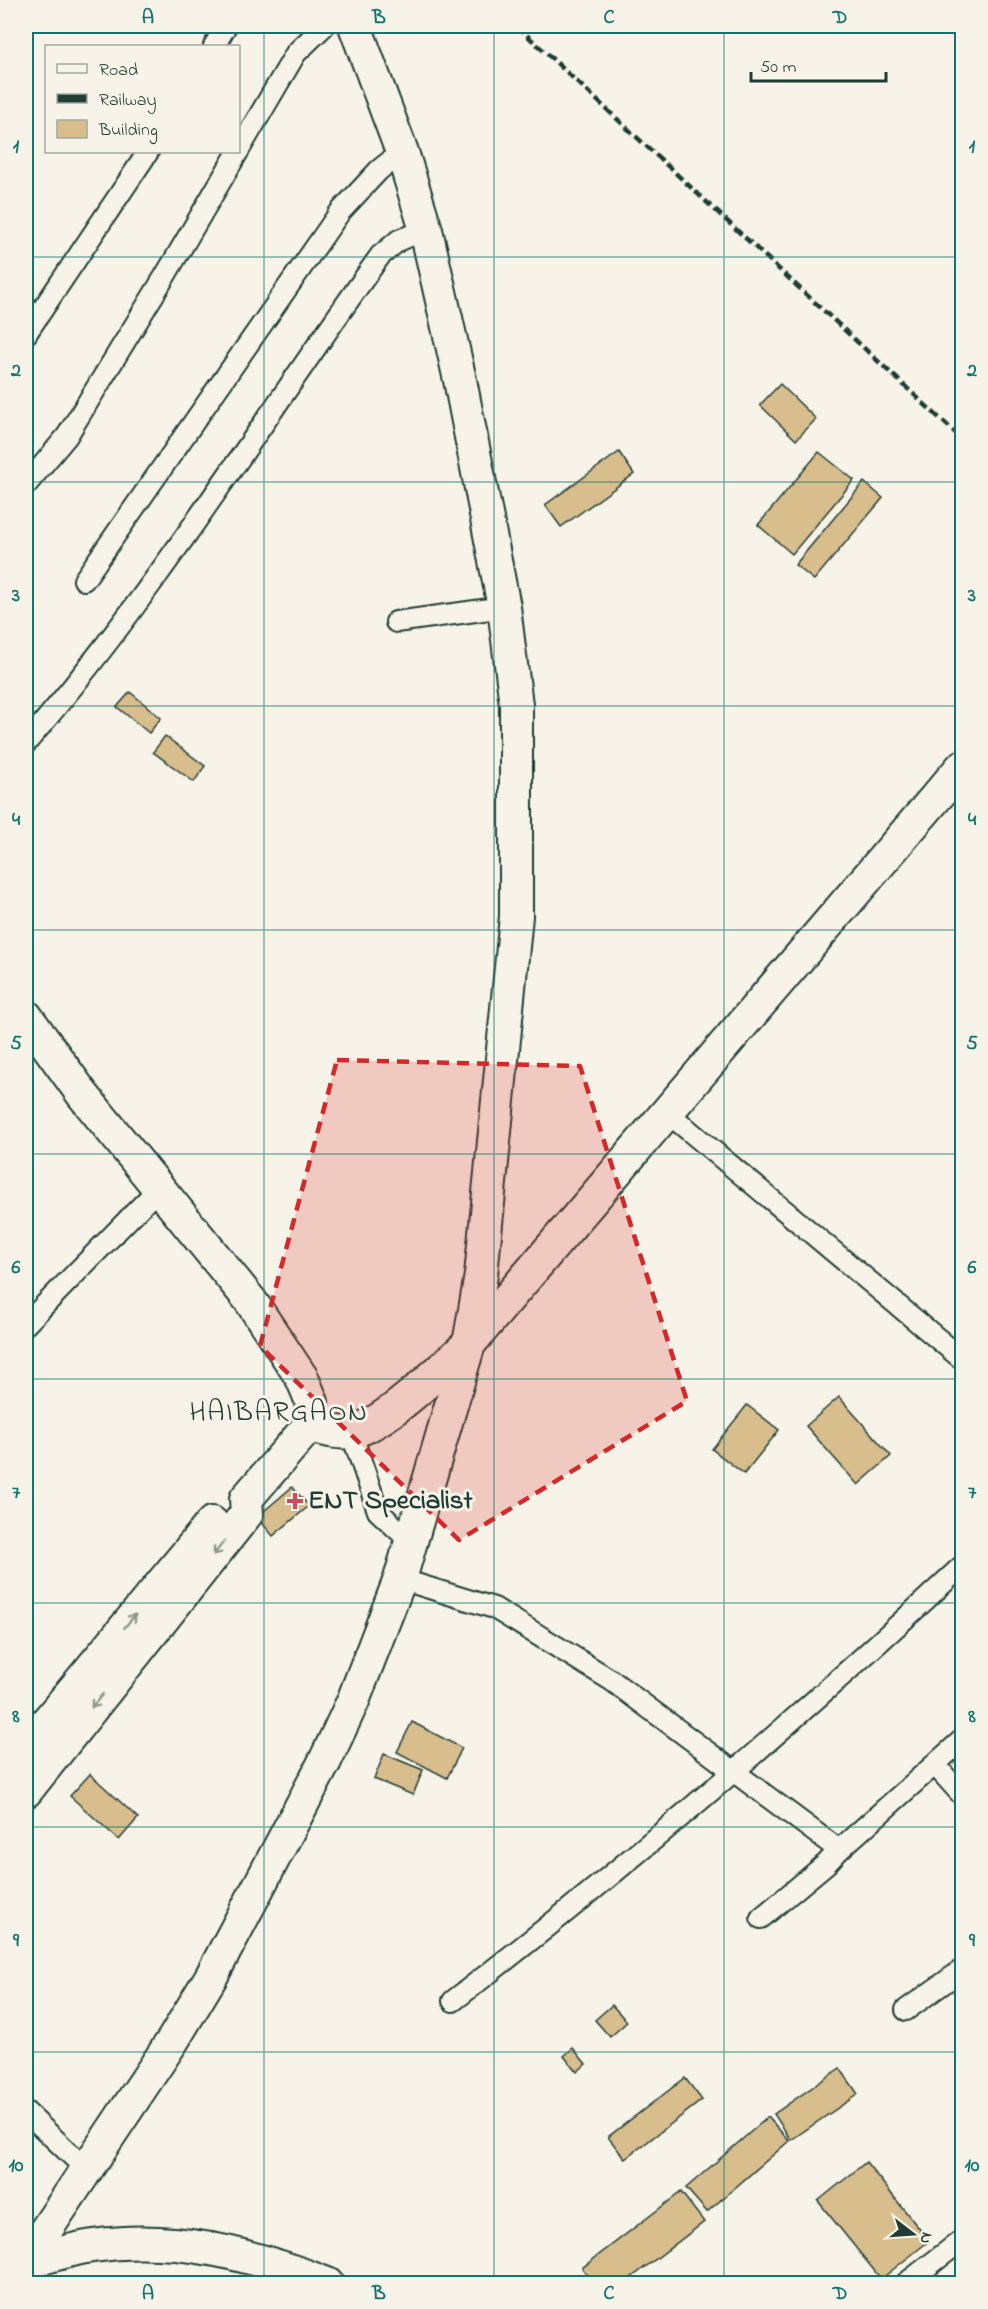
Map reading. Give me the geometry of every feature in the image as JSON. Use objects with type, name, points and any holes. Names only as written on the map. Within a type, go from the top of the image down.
[{"type":"main road","points":[[26,2261],[173,2040],[258,1888],[330,1751],[373,1653],[400,1579],[469,1344],[481,1275],[516,916],[516,705],[504,607],[460,380],[426,230],[402,152],[355,26]]},
{"type":"main road","points":[[309,1425],[332,1431],[351,1432],[384,1416],[469,1344],[963,767]]},
{"type":"main road","points":[[26,1016],[83,1095],[250,1300],[302,1378],[312,1402],[309,1425],[246,1499],[247,1513],[26,1791]]},
{"type":"main road","points":[[26,1747],[233,1498],[246,1499]]},
{"type":"main road","points":[[50,2222],[92,2246]]},
{"type":"main road","points":[[26,2261],[92,2246],[166,2244],[240,2253],[279,2264],[327,2283]]},
{"type":"street","points":[[215,45],[226,26]]},
{"type":"street","points":[[240,147],[296,53],[324,26]]},
{"type":"street","points":[[84,580],[340,212],[379,170],[402,152]]},
{"type":"street","points":[[26,334],[147,153]]},
{"type":"street","points":[[26,486],[68,436],[236,153]]},
{"type":"street","points":[[26,743],[123,624],[380,256],[399,240],[426,230]]},
{"type":"street","points":[[396,622],[504,607]]},
{"type":"street","points":[[668,1113],[963,1359]]},
{"type":"street","points":[[26,1324],[159,1188]]},
{"type":"street","points":[[351,1432],[378,1510],[411,1542]]},
{"type":"street","points":[[453,2001],[537,1937],[733,1771],[867,1655],[963,1566]]},
{"type":"street","points":[[400,1579],[494,1608],[611,1680],[839,1850]]},
{"type":"street","points":[[762,1918],[963,1740]]},
{"type":"street","points":[[935,1765],[963,1795]]},
{"type":"street","points":[[906,2010],[963,1970]]},
{"type":"street","points":[[26,2112],[86,2169]]},
{"type":"street","points":[[905,2283],[963,2240]]},
{"type":"highlighted area","points":[[337,1060],[580,1066],[687,1401],[459,1540],[260,1346]]},
{"type":"building","points":[[780,384],[816,419],[796,440],[760,405]]},
{"type":"building","points":[[619,452],[634,474],[561,527],[545,505]]},
{"type":"building","points":[[819,452],[854,480],[792,554],[758,525]]},
{"type":"building","points":[[864,482],[883,498],[814,580],[795,565]]},
{"type":"building","points":[[130,692],[161,718],[149,733],[117,707]]},
{"type":"building","points":[[165,736],[205,766],[194,782],[153,752]]},
{"type":"building","points":[[839,1397],[891,1456],[858,1485],[806,1426]]},
{"type":"building","points":[[747,1405],[779,1430],[744,1474],[712,1449]]},
{"type":"building","points":[[292,1487],[309,1506],[273,1536],[257,1517]]},
{"type":"building","points":[[412,1722],[462,1748],[447,1778],[397,1752]]},
{"type":"building","points":[[384,1754],[423,1770],[413,1795],[374,1779]]},
{"type":"building","points":[[90,1774],[138,1818],[119,1840],[70,1796]]},
{"type":"building","points":[[612,2005],[627,2022],[610,2037],[595,2020]]},
{"type":"building","points":[[573,2048],[586,2064],[577,2072],[564,2056]]},
{"type":"building","points":[[840,2068],[858,2094],[791,2140],[774,2114]]},
{"type":"building","points":[[685,2078],[702,2100],[625,2159],[608,2137]]},
{"type":"building","points":[[768,2117],[789,2141],[707,2212],[686,2188]]},
{"type":"building","points":[[866,2162],[929,2241],[881,2279],[818,2201]]},
{"type":"building","points":[[681,2192],[704,2222],[623,2284],[594,2284],[582,2268]]},
{"type":"railway","points":[[517,26],[962,439]]},
{"type":"place","name":"ENT Specialist","points":[[295,1501]]},
{"type":"district","name":"HAIBARGAON","points":[[279,1413]]}]
